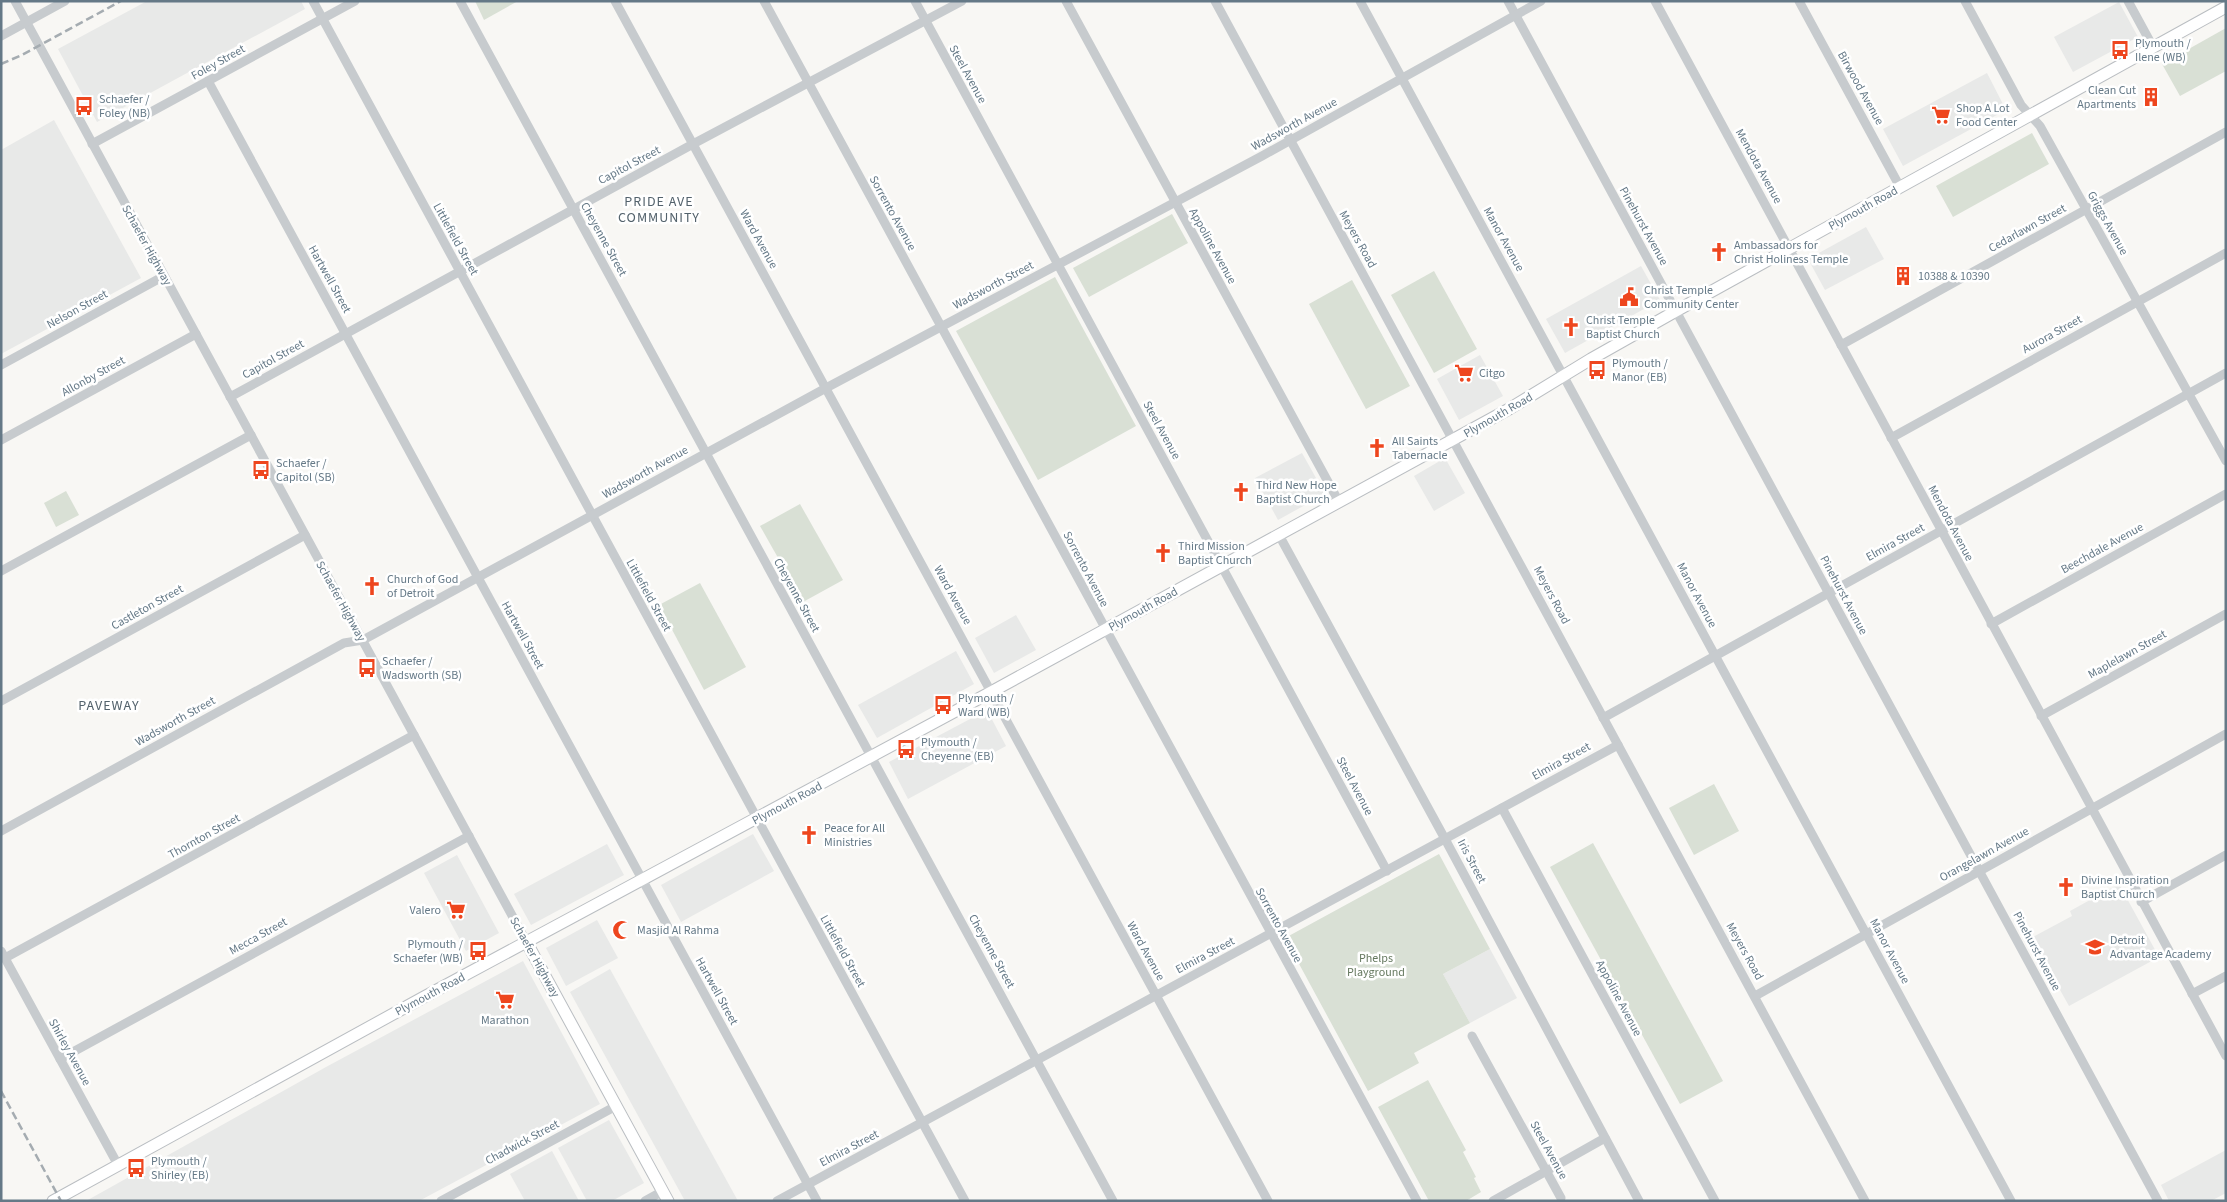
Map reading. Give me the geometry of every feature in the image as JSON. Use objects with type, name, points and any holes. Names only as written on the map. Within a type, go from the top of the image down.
[{"type":"main road","name":"Plymouth Road","points":[[53,1201],[1453,440],[1676,311],[2226,7]]},
{"type":"main road","name":"Schaefer Highway","points":[[527,943],[665,1196]]},
{"type":"street","name":"Schaefer Highway","points":[[15,1],[527,943]]},
{"type":"street","points":[[1,36],[65,1]]},
{"type":"street","name":"Littlefield Street","points":[[312,1],[965,1201]]},
{"type":"street","name":"Foley Street","points":[[92,144],[355,1]]},
{"type":"street","name":"Cheyenne Street","points":[[460,1],[1113,1201]]},
{"type":"street","name":"Ward Avenue","points":[[615,1],[1268,1201]]},
{"type":"street","name":"Sorrento Avenue","points":[[764,1],[1270,935],[1417,1201]]},
{"type":"street","name":"Steel Avenue","points":[[915,1],[1387,871]]},
{"type":"street","name":"Capitol Street","points":[[230,397],[573,209],[962,1]]},
{"type":"street","name":"Appoline Avenue","points":[[1066,1],[1339,502]]},
{"type":"street","name":"Meyers Road","points":[[1215,1],[1865,1201]]},
{"type":"street","name":"Manor Avenue","points":[[1360,1],[2011,1201]]},
{"type":"street","name":"Pinehurst Avenue","points":[[1508,1],[2158,1201]]},
{"type":"street","name":"Wadsworth Avenue","points":[[1058,264],[1290,140],[1541,1]]},
{"type":"street","name":"Mendota Avenue","points":[[1655,1],[2226,1056]]},
{"type":"street","name":"Birwood Avenue","points":[[1800,1],[1900,187]]},
{"type":"street","name":"Griggs Avenue","points":[[1965,1],[2021,105],[2040,126],[2226,461]]},
{"type":"street","points":[[2128,1],[2153,47]]},
{"type":"street","name":"Hartwell Street","points":[[208,81],[817,1201]]},
{"type":"street","name":"Cedarlawn Street","points":[[1841,345],[2226,132]]},
{"type":"street","name":"Aurora Street","points":[[1891,438],[2226,253]]},
{"type":"street","name":"Wadsworth Street","points":[[941,327],[1058,264]]},
{"type":"street","name":"Nelson Street","points":[[1,365],[164,276]]},
{"type":"street","name":"Wadsworth Avenue","points":[[363,640],[941,327]]},
{"type":"street","name":"Allonby Street","points":[[1,440],[196,334]]},
{"type":"street","name":"Elmira Street","points":[[1604,718],[2226,373]]},
{"type":"street","points":[[1,571],[251,435]]},
{"type":"street","name":"Beechdale Avenue","points":[[1991,624],[2226,494]]},
{"type":"street","name":"Castleton Street","points":[[1,701],[305,535]]},
{"type":"street","name":"Iris Street","points":[[1279,535],[1639,1201]]},
{"type":"street","name":"Maplelawn Street","points":[[2041,716],[2226,614]]},
{"type":"street","name":"Wadsworth Street","points":[[1,830],[344,643],[363,640]]},
{"type":"street","name":"Orangelawn Avenue","points":[[1755,996],[2226,734]]},
{"type":"street","name":"Thornton Street","points":[[3,955],[414,735]]},
{"type":"street","name":"Elmira Street","points":[[778,1201],[1618,745]]},
{"type":"street","name":"Appoline Avenue","points":[[1502,808],[1715,1201]]},
{"type":"street","name":"Mecca Street","points":[[60,1059],[469,836]]},
{"type":"street","points":[[2141,902],[2226,855]]},
{"type":"street","name":"Shirley Avenue","points":[[3,955],[118,1166]]},
{"type":"street","points":[[2192,994],[2226,976]]},
{"type":"street","name":"Steel Avenue","points":[[1472,1036],[1561,1198]]},
{"type":"street","name":"Chadwick Street","points":[[441,1201],[616,1106]]},
{"type":"street","points":[[1493,1201],[1605,1138]]},
{"type":"street","points":[[645,1201],[665,1196]]},
{"type":"shaded area","points":[[147,1],[301,1],[305,9],[97,122],[58,49]]},
{"type":"shaded area","points":[[2119,2],[2138,37],[2073,72],[2054,37]]},
{"type":"shaded area","points":[[1987,73],[2006,110],[1903,166],[1883,129]]},
{"type":"shaded area","points":[[54,120],[141,278],[1,354],[1,150]]},
{"type":"shaded area","points":[[1866,227],[1884,259],[1825,290],[1808,259]]},
{"type":"shaded area","points":[[1641,266],[1660,300],[1565,353],[1546,319]]},
{"type":"shaded area","points":[[1480,355],[1503,396],[1459,420],[1437,379]]},
{"type":"shaded area","points":[[1302,453],[1325,494],[1278,520],[1255,478]]},
{"type":"shaded area","points":[[1445,458],[1465,493],[1434,511],[1414,476]]},
{"type":"shaded area","points":[[1016,615],[1036,650],[994,673],[975,638]]},
{"type":"shaded area","points":[[956,651],[974,684],[877,738],[858,705]]},
{"type":"shaded area","points":[[987,710],[1006,746],[908,799],[889,762]]},
{"type":"shaded area","points":[[753,834],[774,871],[681,922],[661,885]]},
{"type":"shaded area","points":[[607,844],[624,875],[531,925],[514,894]]},
{"type":"shaded area","points":[[457,855],[499,933],[466,951],[424,873]]},
{"type":"shaded area","name":"Detroit Advantage Academy","points":[[2119,884],[2159,957],[2069,1006],[2031,938],[2072,916],[2070,911]]},
{"type":"shaded area","points":[[597,920],[618,958],[566,986],[546,948]]},
{"type":"shaded area","points":[[1490,949],[1517,998],[1470,1023],[1443,974]]},
{"type":"shaded area","points":[[523,961],[600,1104],[419,1201],[86,1201],[326,1067]]},
{"type":"shaded area","points":[[610,969],[738,1201],[685,1201],[570,992]]},
{"type":"shaded area","points":[[609,1120],[644,1183],[612,1201],[587,1201],[558,1148]]},
{"type":"shaded area","points":[[2226,1150],[2226,1193],[2211,1201],[2169,1201],[2161,1185]]},
{"type":"shaded area","points":[[552,1151],[579,1201],[525,1201],[510,1174]]},
{"type":"green space","points":[[475,1],[518,1],[484,20]]},
{"type":"green space","points":[[2226,28],[2226,71],[2180,96],[2162,64]]},
{"type":"green space","points":[[2032,133],[2049,164],[1953,217],[1936,186]]},
{"type":"green space","points":[[1172,214],[1188,243],[1089,297],[1073,268]]},
{"type":"green space","points":[[1434,271],[1477,349],[1434,373],[1391,295]]},
{"type":"green space","points":[[1055,277],[1136,426],[1038,480],[956,331]]},
{"type":"green space","points":[[1352,280],[1410,386],[1366,409],[1309,304]]},
{"type":"green space","points":[[66,491],[79,515],[56,527],[44,503]]},
{"type":"green space","points":[[800,504],[843,580],[803,602],[760,526]]},
{"type":"green space","points":[[700,583],[746,667],[704,690],[659,605]]},
{"type":"green space","points":[[1714,784],[1739,831],[1694,855],[1669,808]]},
{"type":"green space","points":[[1593,843],[1723,1081],[1680,1104],[1550,867]]},
{"type":"green space","name":"Phelps Playground","points":[[1439,854],[1490,949],[1443,974],[1470,1023],[1414,1053],[1419,1063],[1368,1091],[1285,938]]},
{"type":"green space","points":[[1428,1080],[1466,1150],[1463,1152],[1476,1177],[1474,1178],[1481,1192],[1466,1201],[1429,1201],[1378,1107]]},
{"type":"railway","points":[[1,64],[22,55],[121,1]]},
{"type":"railway","points":[[1,1091],[61,1201]]},
{"type":"place","name":"Plymouth / Ilene (WB)","points":[[2120,50]]},
{"type":"place","name":"Clean Cut Apartments","points":[[2151,97]]},
{"type":"place","name":"Schaefer / Foley (NB)","points":[[84,106]]},
{"type":"place","name":"Shop A Lot Food Center","points":[[1941,115]]},
{"type":"place","name":"Ambassadors for Christ Holiness Temple","points":[[1719,252]]},
{"type":"place","name":"10388 & 10390","points":[[1903,276]]},
{"type":"place","name":"Christ Temple Community Center","points":[[1629,297]]},
{"type":"place","name":"Christ Temple Baptist Church","points":[[1571,327]]},
{"type":"place","name":"Plymouth / Manor (EB)","points":[[1597,370]]},
{"type":"place","name":"Citgo","points":[[1464,373]]},
{"type":"place","name":"All Saints Tabernacle","points":[[1377,448]]},
{"type":"place","name":"Schaefer / Capitol (SB)","points":[[261,470]]},
{"type":"place","name":"Third New Hope Baptist Church","points":[[1241,492]]},
{"type":"place","name":"Third Mission Baptist Church","points":[[1163,553]]},
{"type":"place","name":"Church of God of Detroit","points":[[372,586]]},
{"type":"place","name":"Schaefer / Wadsworth (SB)","points":[[367,668]]},
{"type":"place","name":"Plymouth / Ward (WB)","points":[[943,705]]},
{"type":"place","name":"Plymouth / Cheyenne (EB)","points":[[906,749]]},
{"type":"place","name":"Peace for All Ministries","points":[[809,835]]},
{"type":"place","name":"Divine Inspiration Baptist Church","points":[[2066,887]]},
{"type":"place","name":"Valero","points":[[456,910]]},
{"type":"place","name":"Masjid Al Rahma","points":[[622,930]]},
{"type":"place","name":"Detroit Advantage Academy","points":[[2095,947]]},
{"type":"place","name":"Plymouth / Schaefer (WB)","points":[[478,951]]},
{"type":"place","name":"Marathon","points":[[505,1000]]},
{"type":"place","name":"Plymouth / Shirley (EB)","points":[[136,1168]]},
{"type":"district","name":"PRIDE AVE COMMUNITY","points":[[659,210]]},
{"type":"district","name":"PAVEWAY","points":[[109,705]]}]
